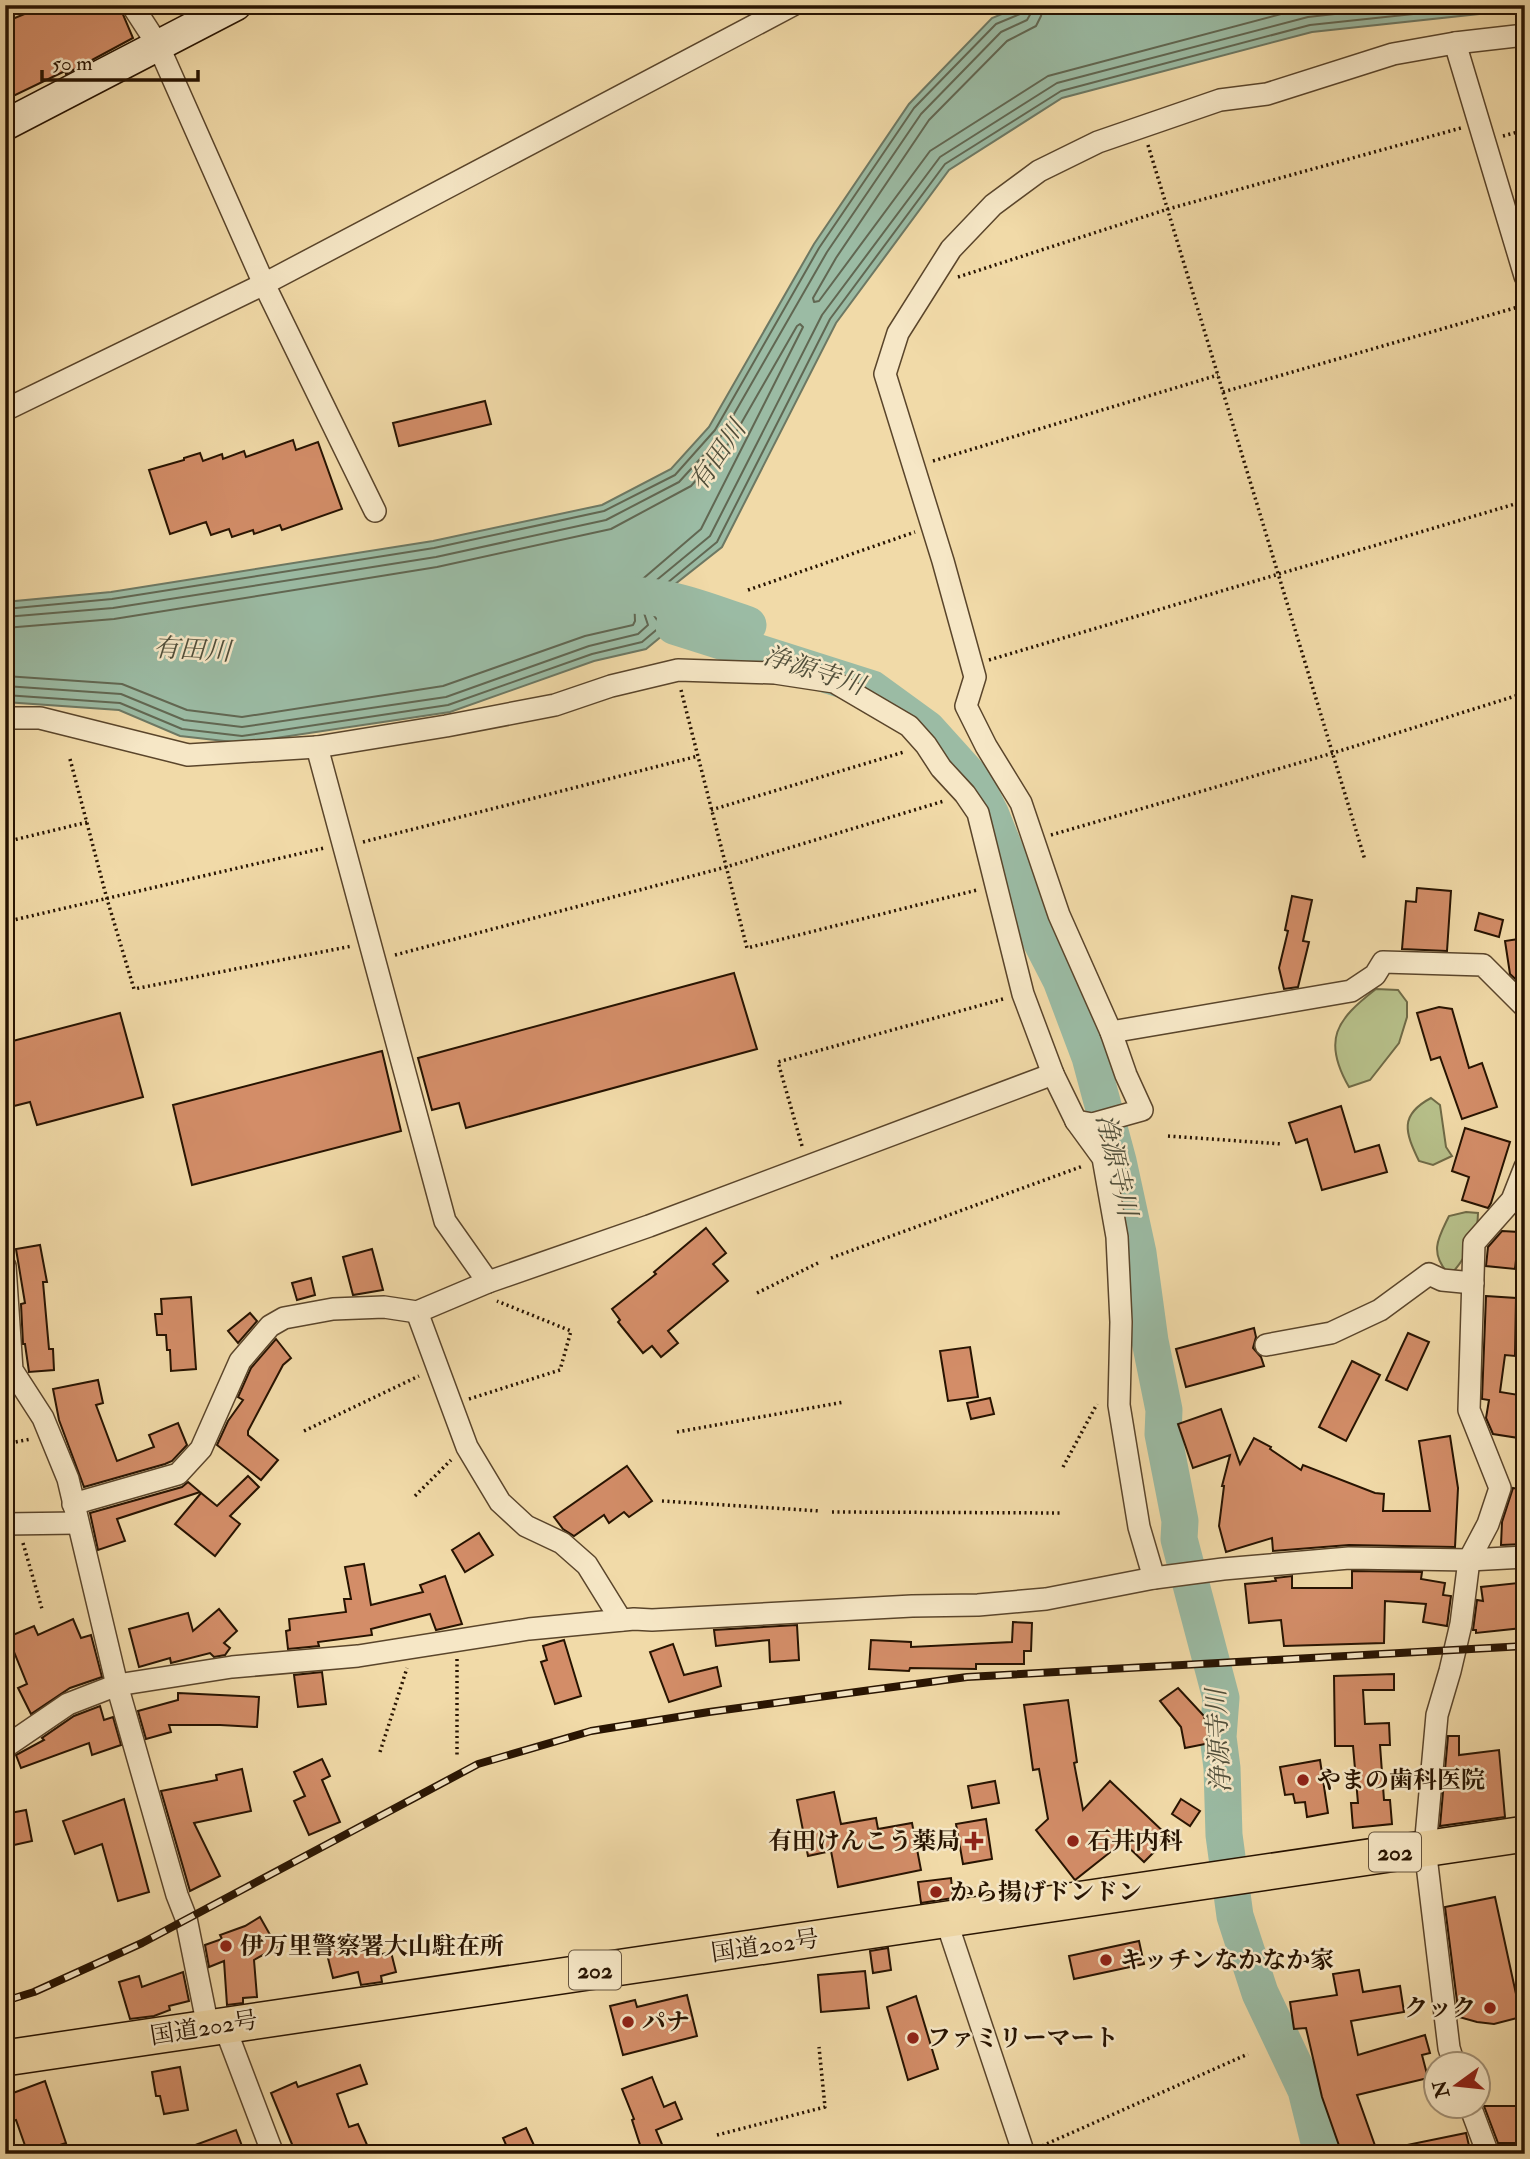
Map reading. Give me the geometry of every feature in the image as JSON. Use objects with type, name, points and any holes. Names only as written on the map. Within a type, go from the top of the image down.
[{"type":"highway","name":"国道202号","points":[[5,2058],[1525,1834]]},
{"type":"main road","points":[[5,125],[236,5]]},
{"type":"street","points":[[132,5],[158,45],[264,284],[375,511]]},
{"type":"street","points":[[5,410],[264,284],[793,5]]},
{"type":"street","points":[[1084,1122],[1142,1110],[1059,915],[1021,803],[986,746],[966,706],[975,677],[943,561],[885,374],[898,333],[951,249],[993,205],[1040,171],[1098,142],[1220,100],[1267,94],[1393,54],[1525,35]]},
{"type":"street","points":[[1455,43],[1525,276]]},
{"type":"street","points":[[5,718],[40,718],[188,755],[317,747],[555,705],[611,686],[678,670],[775,673],[834,682],[909,726],[978,813],[1023,994],[1053,1074],[1103,1158],[1117,1237],[1121,1322],[1119,1405],[1139,1527],[1154,1578]]},
{"type":"street","points":[[317,747],[445,1221],[492,1291]]},
{"type":"street","points":[[1111,1032],[1351,991],[1375,975],[1383,962],[1483,965],[1525,1007]]},
{"type":"street","points":[[13,1527],[75,1513],[178,1474],[201,1448],[240,1361],[270,1326],[284,1318],[333,1309],[384,1307],[417,1312],[492,1291],[649,1226],[1053,1074]]},
{"type":"street","points":[[1450,2050],[1425,1848],[1437,1715],[1461,1624],[1469,1560],[1488,1524],[1500,1489],[1469,1410],[1474,1243],[1512,1200],[1525,1167]]},
{"type":"street","points":[[5,1266],[12,1370],[43,1418],[68,1479],[117,1685],[216,2026],[273,2154]]},
{"type":"street","points":[[1266,1345],[1331,1333],[1380,1310],[1429,1274],[1442,1280],[1473,1283]]},
{"type":"street","points":[[417,1312],[467,1447],[500,1502],[526,1526],[562,1543],[587,1565],[621,1620]]},
{"type":"street","points":[[5,1747],[68,1704],[117,1685],[232,1667],[358,1656],[529,1629],[621,1620],[1046,1600],[1154,1578],[1349,1558],[1469,1560],[1525,1557]]},
{"type":"street","points":[[946,1920],[1030,2151]]},
{"type":"street","points":[[1475,2120],[1488,2154]]},
{"type":"path","points":[[926,287],[1168,209],[1479,123]]},
{"type":"path","points":[[1146,138],[1366,859]]},
{"type":"path","points":[[1223,392],[1525,305]]},
{"type":"path","points":[[914,467],[1218,374]]},
{"type":"path","points":[[977,663],[1525,501]]},
{"type":"path","points":[[748,590],[917,531]]},
{"type":"path","points":[[679,683],[747,948],[996,885]]},
{"type":"path","points":[[1032,841],[1333,753],[1525,693]]},
{"type":"path","points":[[711,810],[926,745]]},
{"type":"path","points":[[357,843],[698,756]]},
{"type":"path","points":[[70,759],[134,989],[357,945]]},
{"type":"path","points":[[387,958],[726,867],[965,794]]},
{"type":"path","points":[[5,842],[88,822]]},
{"type":"path","points":[[5,922],[330,847]]},
{"type":"path","points":[[804,1152],[778,1062],[1023,994]]},
{"type":"path","points":[[1168,1136],[1282,1144]]},
{"type":"path","points":[[831,1258],[1103,1158]]},
{"type":"path","points":[[757,1293],[818,1263]]},
{"type":"path","points":[[467,1400],[560,1370],[571,1331],[492,1291]]},
{"type":"path","points":[[304,1431],[425,1374]]},
{"type":"path","points":[[1063,1467],[1098,1401]]},
{"type":"path","points":[[677,1432],[844,1402]]},
{"type":"path","points":[[415,1496],[456,1455]]},
{"type":"path","points":[[5,1462],[13,1527],[41,1609]]},
{"type":"path","points":[[663,1501],[820,1511]]},
{"type":"path","points":[[832,1512],[1063,1513]]},
{"type":"path","points":[[457,1655],[457,1758]]},
{"type":"path","points":[[380,1752],[410,1660]]},
{"type":"path","points":[[717,2135],[825,2107],[819,2047]]},
{"type":"path","points":[[1030,2151],[1248,2054]]},
{"type":"shaded area","points":[[1376,989],[1398,990],[1407,1002],[1407,1017],[1399,1043],[1370,1080],[1349,1087],[1336,1056],[1337,1032],[1351,1011]]},
{"type":"shaded area","points":[[1431,1098],[1440,1105],[1446,1147],[1452,1156],[1433,1165],[1419,1161],[1408,1133],[1409,1118],[1421,1104]]},
{"type":"shaded area","points":[[1466,1212],[1478,1213],[1474,1237],[1459,1265],[1454,1271],[1447,1272],[1438,1257],[1439,1237],[1449,1216]]},
{"type":"water","name":"有田川","points":[[1024,5],[1525,5],[1525,9],[1312,32],[1062,98],[949,170],[836,323],[722,547],[660,596],[660,613],[674,626],[646,649],[594,661],[450,712],[242,743],[180,736],[119,710],[5,702],[5,602],[111,592],[433,541],[602,505],[671,469],[709,427],[814,244],[909,104],[992,18]]},
{"type":"building","points":[[36,5],[119,5],[133,38],[66,74],[65,71],[5,100],[5,22],[37,9]]},
{"type":"building","points":[[485,401],[491,424],[399,446],[393,423]]},
{"type":"building","points":[[293,440],[296,450],[318,442],[342,509],[282,530],[280,525],[254,534],[253,530],[232,537],[229,529],[211,535],[206,522],[170,534],[149,470],[200,453],[203,461],[222,454],[223,459],[244,451],[246,457]]},
{"type":"building","points":[[1417,888],[1451,891],[1447,951],[1402,949],[1406,901],[1416,902]]},
{"type":"building","points":[[1292,896],[1312,900],[1303,941],[1309,942],[1298,987],[1284,989],[1279,968],[1288,931],[1285,930]]},
{"type":"building","points":[[1479,913],[1503,920],[1499,937],[1475,930]]},
{"type":"building","points":[[1525,938],[1525,988],[1510,974],[1505,941]]},
{"type":"building","points":[[734,973],[757,1049],[466,1128],[459,1103],[432,1110],[418,1058]]},
{"type":"building","points":[[1439,1007],[1452,1009],[1469,1068],[1482,1063],[1497,1107],[1462,1119],[1440,1057],[1431,1060],[1417,1013]]},
{"type":"building","points":[[120,1013],[143,1097],[37,1125],[30,1102],[10,1107],[5,1089],[5,1043]]},
{"type":"building","points":[[382,1051],[401,1131],[192,1185],[173,1105]]},
{"type":"building","points":[[1341,1106],[1355,1152],[1379,1145],[1387,1172],[1322,1190],[1307,1139],[1296,1143],[1289,1123]]},
{"type":"building","points":[[1465,1128],[1510,1142],[1488,1208],[1462,1200],[1469,1177],[1452,1171]]},
{"type":"building","points":[[706,1228],[726,1253],[713,1264],[728,1281],[668,1331],[678,1343],[661,1357],[652,1346],[643,1353],[618,1322],[620,1320],[612,1309],[656,1274],[654,1272]]},
{"type":"building","points":[[1502,1231],[1519,1232],[1515,1269],[1486,1266],[1488,1247]]},
{"type":"building","points":[[40,1245],[47,1282],[43,1282],[49,1349],[53,1349],[54,1370],[29,1372],[23,1344],[21,1304],[25,1303],[16,1249]]},
{"type":"building","points":[[372,1249],[383,1290],[353,1295],[343,1257]]},
{"type":"building","points":[[311,1278],[315,1295],[297,1300],[292,1283]]},
{"type":"building","points":[[1486,1296],[1516,1298],[1515,1356],[1505,1355],[1500,1392],[1525,1396],[1525,1439],[1493,1434],[1486,1418],[1489,1400],[1482,1399]]},
{"type":"building","points":[[191,1297],[196,1369],[171,1371],[166,1335],[157,1335],[155,1314],[162,1314],[161,1299]]},
{"type":"building","points":[[250,1313],[257,1321],[238,1343],[228,1331]]},
{"type":"building","points":[[1254,1328],[1256,1337],[1253,1348],[1261,1357],[1264,1366],[1186,1387],[1176,1349]]},
{"type":"building","points":[[1408,1333],[1429,1342],[1407,1390],[1386,1380]]},
{"type":"building","points":[[276,1339],[291,1358],[283,1365],[248,1431],[248,1435],[278,1460],[261,1480],[217,1445],[228,1421],[243,1400],[238,1397],[251,1368]]},
{"type":"building","points":[[970,1347],[978,1397],[948,1401],[940,1351]]},
{"type":"building","points":[[1352,1361],[1380,1375],[1346,1441],[1319,1427]]},
{"type":"building","points":[[98,1380],[103,1403],[96,1405],[117,1461],[154,1447],[149,1435],[178,1423],[187,1445],[172,1461],[165,1464],[84,1487],[59,1420],[53,1389]]},
{"type":"building","points":[[990,1398],[994,1414],[971,1419],[967,1403]]},
{"type":"building","points":[[1221,1409],[1240,1464],[1254,1438],[1271,1447],[1270,1449],[1301,1470],[1303,1465],[1384,1494],[1383,1511],[1430,1511],[1419,1441],[1450,1436],[1458,1488],[1455,1547],[1349,1545],[1273,1551],[1272,1538],[1226,1552],[1219,1526],[1222,1486],[1230,1455],[1193,1468],[1178,1424]]},
{"type":"building","points":[[627,1466],[652,1501],[629,1517],[624,1512],[609,1523],[604,1515],[574,1536],[563,1529],[554,1517]]},
{"type":"building","points":[[248,1476],[259,1487],[230,1516],[240,1524],[215,1556],[175,1524],[201,1493],[217,1506]]},
{"type":"building","points":[[188,1482],[200,1492],[117,1519],[125,1541],[98,1550],[90,1513],[182,1487]]},
{"type":"building","points":[[1513,1488],[1525,1490],[1525,1544],[1501,1545],[1502,1522]]},
{"type":"building","points":[[479,1533],[493,1555],[465,1572],[452,1550]]},
{"type":"building","points":[[364,1564],[371,1605],[423,1592],[420,1585],[445,1576],[462,1624],[436,1630],[430,1614],[371,1629],[372,1635],[318,1642],[319,1646],[288,1649],[286,1631],[290,1630],[289,1619],[346,1612],[344,1599],[351,1599],[345,1567]]},
{"type":"building","points":[[1352,1571],[1422,1572],[1421,1579],[1445,1583],[1443,1595],[1451,1596],[1447,1626],[1423,1622],[1426,1604],[1385,1601],[1384,1643],[1284,1646],[1281,1620],[1249,1623],[1245,1584],[1276,1581],[1275,1578],[1292,1576],[1292,1588],[1352,1588]]},
{"type":"building","points":[[1518,1583],[1522,1628],[1476,1633],[1476,1630],[1473,1630],[1477,1600],[1483,1601],[1481,1587]]},
{"type":"building","points":[[219,1609],[237,1631],[224,1643],[230,1648],[225,1655],[214,1657],[210,1653],[171,1663],[170,1658],[139,1667],[129,1629],[188,1613],[193,1631]]},
{"type":"building","points":[[73,1619],[81,1638],[91,1635],[102,1677],[70,1688],[31,1714],[18,1688],[27,1684],[8,1637],[34,1626],[38,1635]]},
{"type":"building","points":[[1013,1622],[1032,1623],[1031,1651],[1024,1651],[1024,1664],[976,1664],[976,1669],[869,1669],[871,1640],[911,1642],[911,1647],[1012,1642]]},
{"type":"building","points":[[797,1625],[799,1660],[770,1662],[769,1640],[716,1646],[714,1630]]},
{"type":"building","points":[[564,1640],[581,1696],[555,1704],[541,1662],[547,1660],[543,1646]]},
{"type":"building","points":[[673,1644],[684,1675],[717,1667],[721,1686],[669,1702],[650,1652]]},
{"type":"building","points":[[322,1672],[326,1704],[298,1707],[294,1675]]},
{"type":"building","points":[[1394,1674],[1394,1690],[1363,1690],[1365,1724],[1389,1723],[1390,1745],[1380,1745],[1384,1800],[1390,1800],[1392,1824],[1353,1828],[1351,1803],[1358,1803],[1353,1746],[1335,1746],[1334,1676]]},
{"type":"building","points":[[1178,1688],[1204,1716],[1210,1743],[1185,1748],[1181,1727],[1160,1701]]},
{"type":"building","points":[[178,1693],[259,1697],[257,1727],[169,1725],[171,1732],[146,1739],[138,1711],[178,1700]]},
{"type":"building","points":[[1068,1700],[1077,1762],[1074,1763],[1083,1810],[1110,1781],[1169,1837],[1144,1862],[1123,1842],[1075,1880],[1036,1830],[1048,1819],[1039,1769],[1033,1770],[1024,1705]]},
{"type":"building","points":[[100,1706],[104,1720],[113,1717],[121,1745],[92,1755],[89,1743],[21,1768],[16,1755],[44,1740],[42,1738],[74,1716]]},
{"type":"building","points":[[1448,1736],[1459,1736],[1459,1755],[1499,1750],[1505,1817],[1440,1826]]},
{"type":"building","points":[[322,1759],[330,1776],[322,1780],[340,1822],[309,1835],[294,1801],[305,1796],[294,1772]]},
{"type":"building","name":"やまの歯科医院","points":[[1320,1760],[1328,1813],[1307,1817],[1305,1802],[1295,1803],[1293,1794],[1285,1795],[1280,1767]]},
{"type":"building","points":[[242,1769],[251,1811],[194,1823],[220,1876],[190,1891],[161,1791],[217,1780],[216,1775]]},
{"type":"building","points":[[995,1781],[999,1803],[972,1808],[968,1786]]},
{"type":"building","points":[[834,1792],[841,1824],[876,1818],[878,1829],[912,1823],[921,1870],[838,1887],[831,1851],[808,1856],[797,1800]]},
{"type":"building","points":[[124,1799],[149,1892],[118,1901],[102,1844],[75,1854],[63,1821]]},
{"type":"building","points":[[1181,1799],[1200,1811],[1190,1826],[1172,1814]]},
{"type":"building","points":[[26,1810],[32,1841],[5,1847],[5,1814]]},
{"type":"building","name":"有田けんこう薬局","points":[[986,1819],[992,1859],[963,1864],[956,1824]]},
{"type":"building","name":"から揚げドンドン","points":[[951,1878],[953,1898],[921,1903],[918,1882]]},
{"type":"building","points":[[1495,1897],[1521,2017],[1494,2024],[1459,2017],[1445,1907]]},
{"type":"building","points":[[260,1917],[277,1947],[254,1960],[257,1997],[243,1998],[243,2003],[227,2005],[224,1961],[209,1967],[205,1945],[222,1939],[220,1935]]},
{"type":"building","points":[[374,1938],[378,1955],[391,1952],[396,1972],[381,1976],[382,1982],[361,1985],[358,1972],[333,1978],[325,1946],[345,1941],[346,1945]]},
{"type":"building","name":"キッチンなかなか家","points":[[1139,1941],[1144,1964],[1074,1979],[1069,1956]]},
{"type":"building","points":[[888,1948],[891,1970],[873,1973],[870,1951]]},
{"type":"building","points":[[1359,1970],[1363,1992],[1400,1986],[1404,2012],[1351,2021],[1358,2055],[1425,2035],[1429,2050],[1422,2050],[1422,2079],[1357,2095],[1378,2154],[1342,2154],[1322,2097],[1306,2028],[1294,2029],[1290,2002],[1337,1995],[1333,1974]]},
{"type":"building","points":[[865,1971],[869,2008],[821,2012],[818,1975]]},
{"type":"building","points":[[183,1972],[189,2001],[169,2006],[170,2010],[154,2016],[130,2019],[119,1982],[139,1976],[142,1987]]},
{"type":"building","points":[[687,1995],[697,2036],[623,2055],[610,2006],[635,2000],[637,2007]]},
{"type":"building","name":"ファミリーマート","points":[[916,1996],[938,2069],[908,2080],[887,2007]]},
{"type":"building","points":[[360,2065],[367,2084],[337,2094],[349,2127],[358,2124],[371,2154],[296,2154],[271,2093],[296,2082],[298,2087]]},
{"type":"building","points":[[180,2067],[188,2110],[164,2114],[160,2096],[156,2096],[152,2072]]},
{"type":"building","points":[[652,2077],[664,2107],[675,2102],[682,2119],[656,2130],[666,2154],[643,2154],[632,2120],[634,2119],[622,2089]]},
{"type":"building","points":[[45,2081],[66,2143],[54,2147],[56,2154],[28,2154],[16,2120],[12,2121],[5,2096]]},
{"type":"building","points":[[1492,2106],[1518,2106],[1518,2122],[1525,2122],[1525,2143],[1498,2143],[1489,2120],[1492,2120]]},
{"type":"building","points":[[526,2128],[538,2154],[510,2154],[503,2138]]},
{"type":"building","points":[[236,2130],[245,2154],[176,2152]]},
{"type":"building","points":[[1466,2133],[1471,2154],[1402,2154],[1402,2146]]},
{"type":"waterway","name":"浄源寺川","points":[[611,595],[664,599],[748,625],[674,626],[872,689],[927,729],[974,781],[991,815],[1041,941],[1061,980],[1090,1057],[1118,1161],[1138,1253],[1150,1341],[1164,1410],[1163,1434],[1180,1521],[1179,1539],[1221,1698],[1218,1737],[1224,1835],[1235,1916],[1260,1993],[1306,2090],[1322,2154]]},
{"type":"railway","points":[[5,2001],[34,1992],[142,1943],[478,1764],[591,1731],[967,1677],[1525,1646]]},
{"type":"place","name":"やまの歯科医院","points":[[1303,1780]]},
{"type":"place","name":"有田けんこう薬局","points":[[974,1841]]},
{"type":"place","name":"石井内科","points":[[1073,1841]]},
{"type":"place","name":"から揚げドンドン","points":[[936,1892]]},
{"type":"place","name":"伊万里警察署大山駐在所","points":[[226,1946]]},
{"type":"place","name":"キッチンなかなか家","points":[[1106,1960]]},
{"type":"place","name":"クック","points":[[1490,2008]]},
{"type":"place","name":"パナ","points":[[628,2022]]},
{"type":"place","name":"ファミリーマート","points":[[913,2038]]}]
